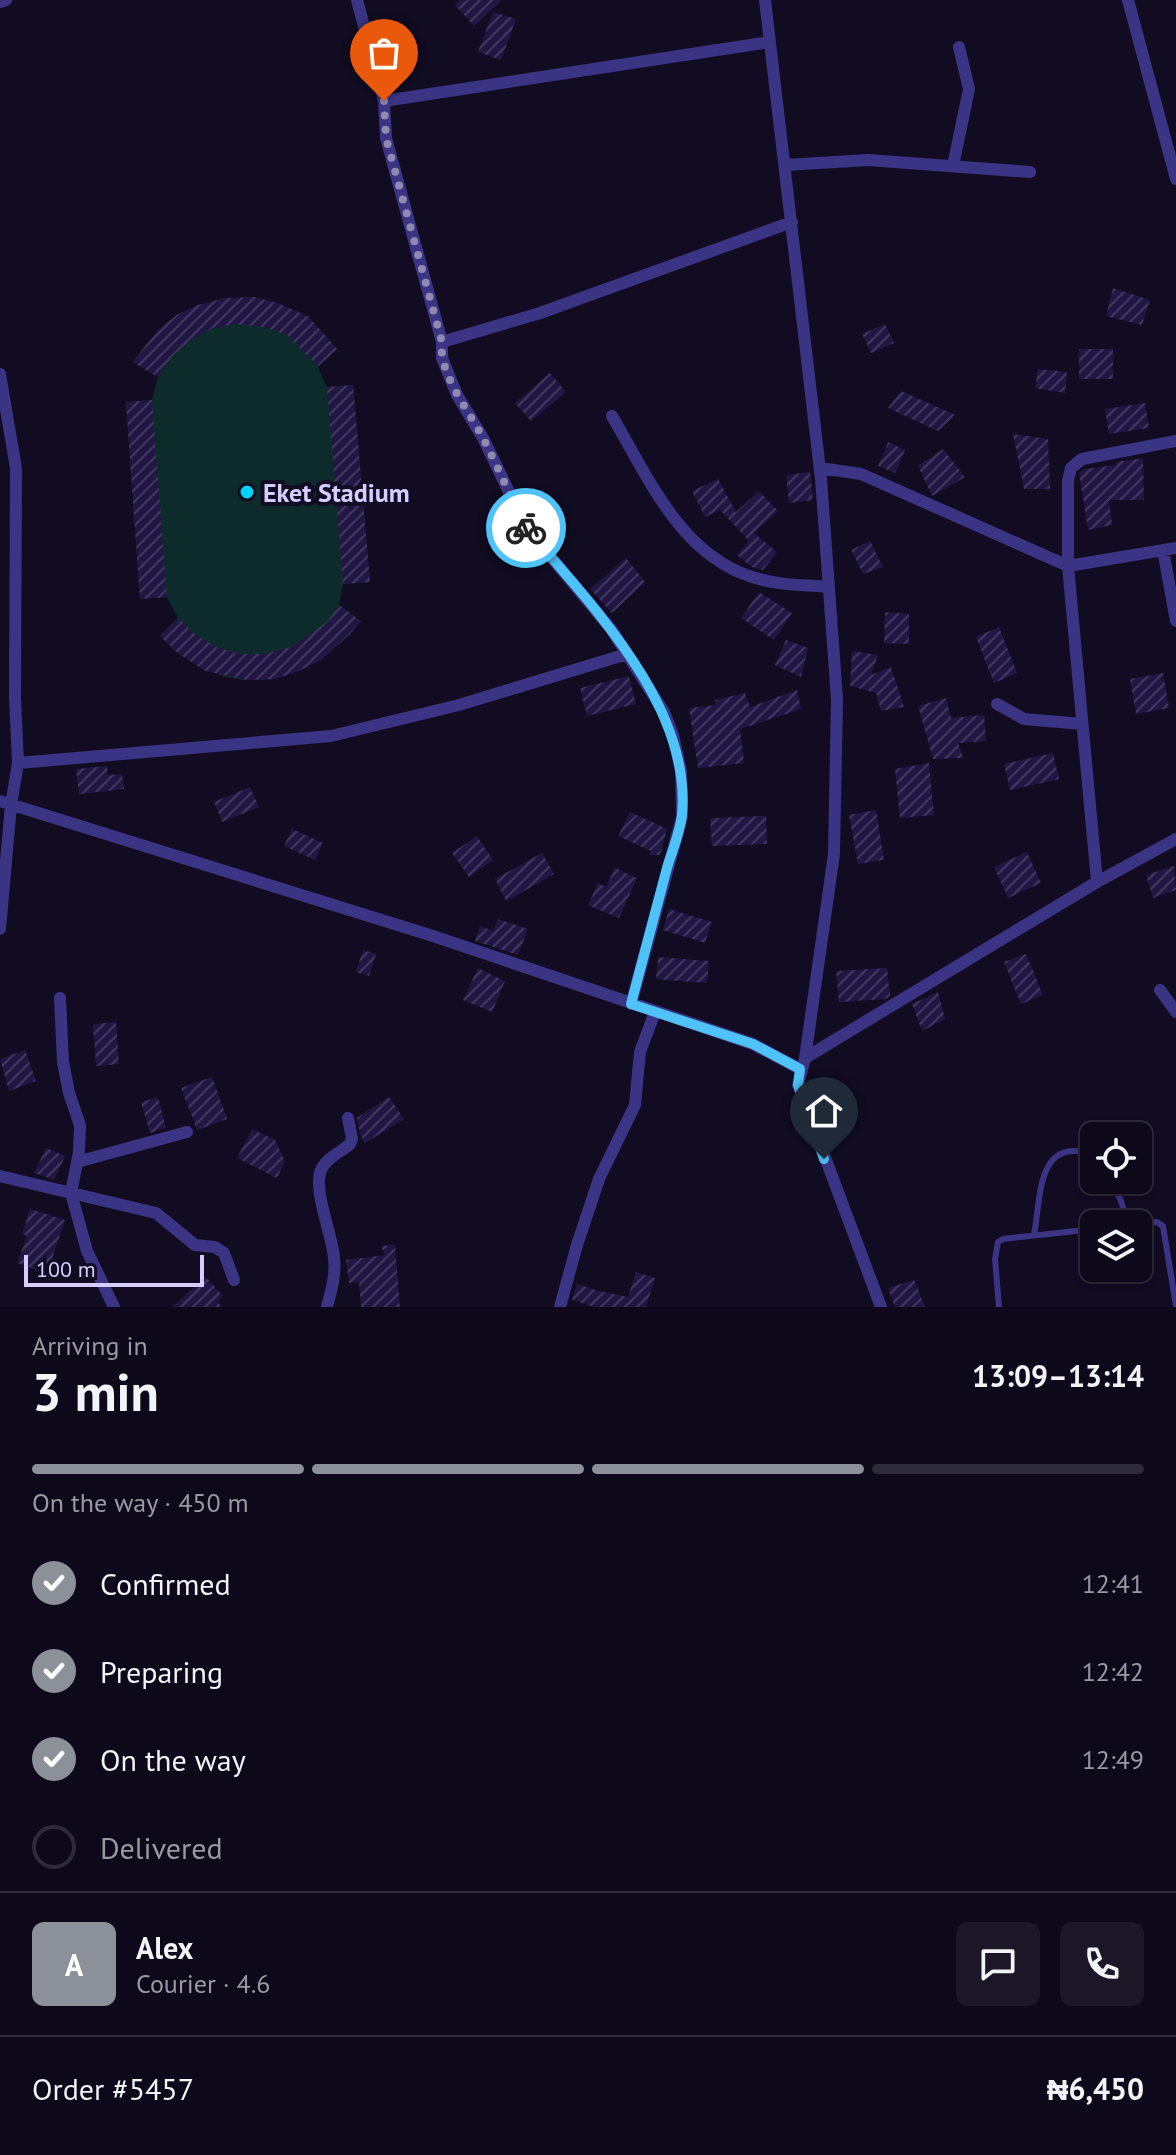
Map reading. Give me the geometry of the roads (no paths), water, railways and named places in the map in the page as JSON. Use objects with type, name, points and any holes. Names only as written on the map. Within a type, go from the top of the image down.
[{"type":"street","points":[[0,2],[6,0]]},
{"type":"street","points":[[357,0],[384,101],[386,138],[442,342],[442,358],[457,395],[483,438],[526,527],[611,629],[664,712],[673,735],[681,771],[682,817],[631,1004]]},
{"type":"street","points":[[765,0],[820,468],[837,699],[834,854],[798,1085],[881,1307]]},
{"type":"street","points":[[1128,0],[1176,179]]},
{"type":"street","points":[[384,101],[770,42]]},
{"type":"street","points":[[953,166],[969,89],[959,47]]},
{"type":"street","points":[[785,165],[868,160],[1030,172]]},
{"type":"street","points":[[442,342],[540,313],[792,222]]},
{"type":"street","points":[[0,374],[16,468],[15,698],[18,763],[6,803],[0,929]]},
{"type":"street","points":[[612,416],[674,521],[698,545],[721,563],[740,572],[772,582],[829,587]]},
{"type":"street","points":[[1097,882],[1068,566],[1068,481],[1071,468],[1082,459],[1176,441]]},
{"type":"street","points":[[820,468],[861,474],[1068,566],[1170,549],[1176,621]]},
{"type":"street","points":[[18,763],[331,736],[459,705],[627,654]]},
{"type":"street","points":[[997,704],[1024,719],[1082,724]]},
{"type":"street","points":[[6,803],[433,936],[753,1044],[802,1064]]},
{"type":"street","points":[[802,1064],[1097,882],[1176,839]]},
{"type":"street","points":[[1160,990],[1176,1012]]},
{"type":"street","points":[[60,998],[63,1062],[80,1125],[71,1193],[87,1251],[114,1307]]},
{"type":"street","points":[[560,1307],[599,1179],[635,1105],[640,1052],[655,1012]]},
{"type":"street","points":[[327,1307],[333,1283],[334,1255],[319,1175],[324,1164],[350,1144],[348,1118]]},
{"type":"street","points":[[77,1162],[187,1132]]},
{"type":"street","points":[[0,1176],[156,1213],[195,1245],[215,1247],[224,1253],[234,1280]]},
{"type":"lane","points":[[1034,1235],[1046,1167],[1058,1155],[1072,1150],[1080,1152]]},
{"type":"lane","points":[[1152,1223],[1163,1226],[1176,1306]]},
{"type":"lane","points":[[999,1307],[995,1259],[998,1242],[1080,1230]]},
{"type":"place","name":"Eket Stadium","points":[[247,492]]}]
